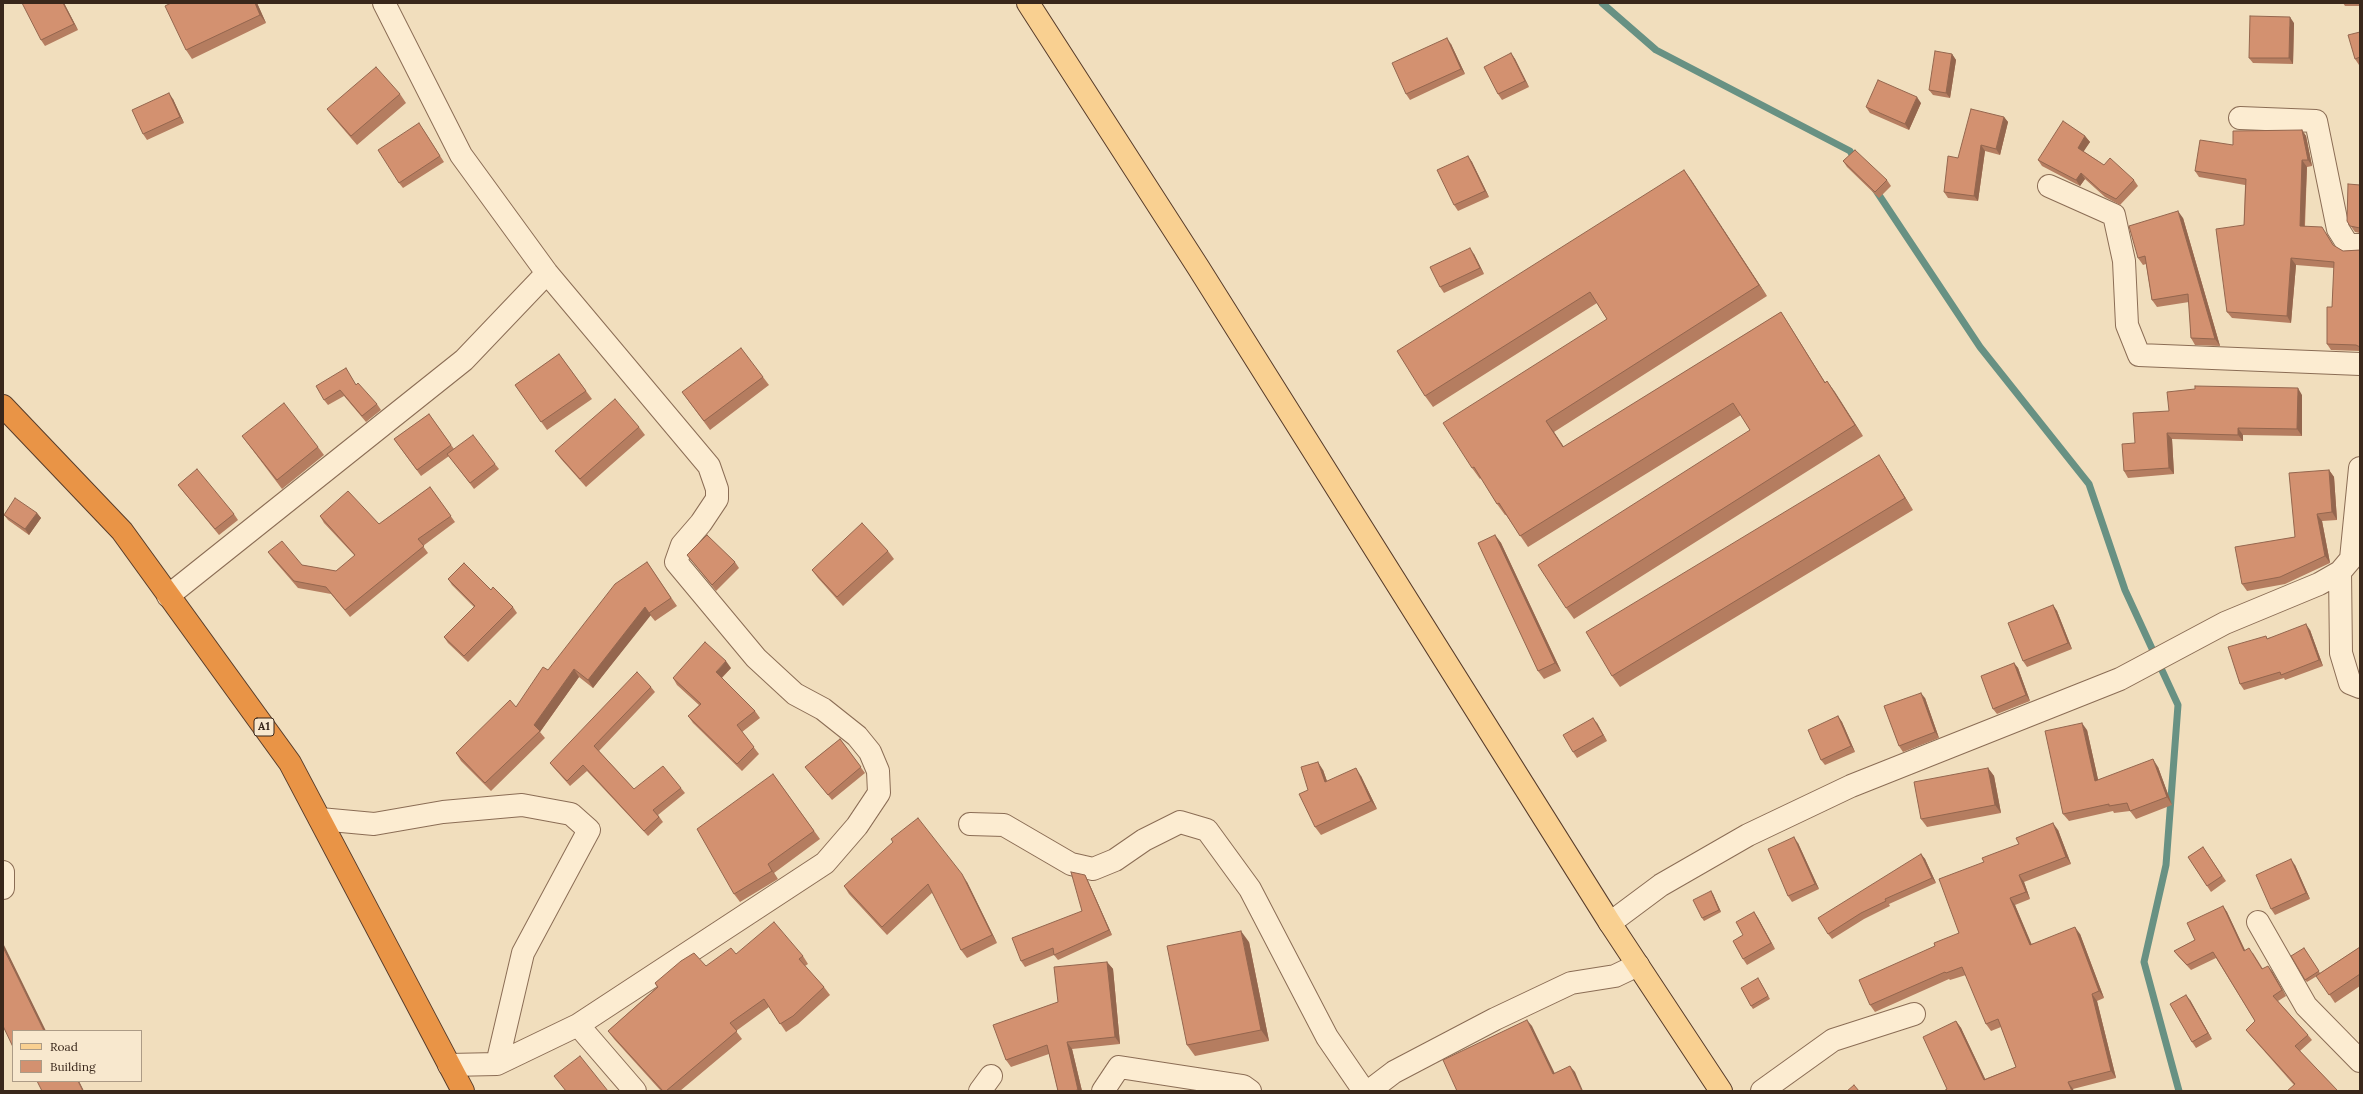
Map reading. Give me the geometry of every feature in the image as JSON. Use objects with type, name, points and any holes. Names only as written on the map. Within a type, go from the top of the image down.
[{"type":"highway","name":"A1","points":[[3,406],[122,532],[290,763],[463,1091]]},
{"type":"main road","points":[[1028,3],[1198,267],[1610,923],[1721,1091]]},
{"type":"street","points":[[384,3],[461,155],[547,273],[709,466],[717,489],[717,499],[701,523],[682,546],[676,562],[756,658],[795,694],[833,716],[857,736],[870,752],[878,771],[879,793],[857,826],[824,863],[578,1026],[497,1064],[449,1065]]},
{"type":"street","points":[[2240,118],[2316,121],[2338,229],[2348,245],[2360,245]]},
{"type":"street","points":[[2049,186],[2114,215],[2124,261],[2126,325],[2139,355],[2360,364]]},
{"type":"street","points":[[168,596],[464,360],[547,273]]},
{"type":"street","points":[[1610,923],[1661,885],[1754,831],[1851,786],[2120,679],[2180,649],[2225,623],[2319,584],[2340,572],[2351,559],[2360,468]]},
{"type":"street","points":[[2340,572],[2341,653],[2350,683],[2360,687]]},
{"type":"street","points":[[320,819],[374,824],[443,812],[522,805],[571,814],[589,830],[523,953],[497,1064]]},
{"type":"street","points":[[970,824],[1004,825],[1071,864],[1092,869],[1115,860],[1144,840],[1180,822],[1207,830],[1250,889],[1327,1037],[1364,1091]]},
{"type":"street","points":[[3,872],[3,888]]},
{"type":"street","points":[[2258,922],[2306,1006],[2360,1061]]},
{"type":"street","points":[[1369,1091],[1394,1072],[1502,1016],[1571,983],[1615,976],[1638,965]]},
{"type":"street","points":[[1762,1091],[1833,1040],[1914,1014]]},
{"type":"street","points":[[578,1026],[635,1091]]},
{"type":"street","points":[[1103,1091],[1119,1067],[1243,1086],[1250,1091]]},
{"type":"building","points":[[22,3],[63,3],[74,24],[41,40]]},
{"type":"building","points":[[171,3],[255,3],[260,15],[186,50],[165,6]]},
{"type":"building","points":[[2250,16],[2290,17],[2289,58],[2249,58]]},
{"type":"building","points":[[2360,32],[2360,57],[2355,59],[2348,35]]},
{"type":"building","points":[[1447,38],[1461,69],[1406,94],[1392,63]]},
{"type":"building","points":[[1935,51],[1952,54],[1946,93],[1929,90]]},
{"type":"building","points":[[1511,53],[1525,81],[1498,94],[1484,67]]},
{"type":"building","points":[[376,67],[400,94],[351,136],[327,109]]},
{"type":"building","points":[[1878,80],[1917,97],[1905,124],[1866,107]]},
{"type":"building","points":[[169,93],[180,117],[143,134],[132,110]]},
{"type":"building","points":[[1971,109],[2004,117],[1996,149],[1981,145],[1974,196],[1944,192],[1948,156],[1958,158]]},
{"type":"building","points":[[2063,121],[2085,136],[2078,148],[2104,165],[2110,158],[2134,180],[2116,199],[2101,191],[2081,173],[2076,180],[2038,160]]},
{"type":"building","points":[[419,123],[440,156],[399,183],[378,150]]},
{"type":"building","points":[[2302,130],[2308,160],[2302,160],[2300,226],[2322,227],[2333,245],[2343,251],[2360,250],[2360,347],[2356,345],[2327,344],[2327,307],[2332,307],[2334,262],[2291,258],[2287,316],[2227,312],[2216,229],[2244,225],[2246,179],[2195,171],[2200,140],[2233,145],[2233,131]]},
{"type":"building","points":[[1855,150],[1887,180],[1875,192],[1843,161]]},
{"type":"building","points":[[1468,156],[1485,191],[1454,205],[1437,170]]},
{"type":"building","points":[[1684,170],[1759,285],[1546,421],[1563,447],[1781,312],[1825,383],[1827,381],[1855,425],[1566,608],[1538,565],[1750,430],[1733,403],[1520,536],[1499,503],[1497,504],[1474,467],[1472,468],[1443,423],[1607,319],[1590,292],[1425,396],[1397,351]]},
{"type":"building","points":[[2348,184],[2360,185],[2360,228],[2350,226],[2347,221]]},
{"type":"building","points":[[2178,211],[2215,339],[2191,338],[2188,294],[2152,300],[2145,256],[2138,258],[2129,226]]},
{"type":"building","points":[[1470,248],[1480,268],[1440,287],[1430,267]]},
{"type":"building","points":[[741,348],[763,377],[704,421],[682,392]]},
{"type":"building","points":[[559,354],[586,391],[541,422],[515,385]]},
{"type":"building","points":[[346,368],[356,385],[358,383],[377,404],[362,416],[340,390],[324,400],[316,386]]},
{"type":"building","points":[[2195,386],[2298,388],[2297,429],[2238,428],[2238,435],[2167,433],[2169,468],[2124,471],[2122,444],[2135,443],[2133,413],[2169,411],[2167,392],[2195,389]]},
{"type":"building","points":[[615,399],[639,427],[580,479],[555,451]]},
{"type":"building","points":[[284,403],[318,447],[277,480],[242,436]]},
{"type":"building","points":[[429,414],[451,445],[417,470],[394,439]]},
{"type":"building","points":[[473,435],[495,464],[470,483],[447,454]]},
{"type":"building","points":[[1879,455],[1905,498],[1612,676],[1586,632]]},
{"type":"building","points":[[197,469],[234,514],[215,529],[178,485]]},
{"type":"building","points":[[2329,470],[2332,512],[2317,514],[2325,556],[2280,577],[2242,584],[2235,547],[2295,537],[2289,473]]},
{"type":"building","points":[[430,487],[451,516],[418,539],[424,546],[345,610],[326,587],[294,581],[268,552],[282,541],[302,565],[336,571],[355,555],[320,516],[348,491],[379,524]]},
{"type":"building","points":[[15,498],[37,513],[25,529],[4,515]]},
{"type":"building","points":[[862,523],[888,551],[837,597],[812,570]]},
{"type":"building","points":[[707,535],[735,562],[712,585],[687,555]]},
{"type":"building","points":[[1495,535],[1555,663],[1538,671],[1478,543]]},
{"type":"building","points":[[647,562],[671,598],[649,613],[645,607],[588,680],[574,669],[534,725],[540,731],[485,783],[456,753],[510,700],[516,707],[543,667],[548,670],[615,584]]},
{"type":"building","points":[[464,563],[491,590],[493,587],[513,607],[464,656],[444,637],[475,606],[448,579]]},
{"type":"building","points":[[2053,605],[2068,643],[2023,661],[2008,623]]},
{"type":"building","points":[[2306,624],[2319,660],[2281,675],[2280,672],[2240,684],[2228,647],[2266,636],[2267,639]]},
{"type":"building","points":[[705,642],[726,661],[716,672],[755,711],[737,725],[754,747],[737,764],[688,716],[701,704],[673,678]]},
{"type":"building","points":[[2014,663],[2026,695],[1993,709],[1981,676]]},
{"type":"building","points":[[637,672],[651,687],[594,746],[634,789],[663,766],[681,788],[653,810],[659,817],[644,831],[583,765],[567,781],[550,763]]},
{"type":"building","points":[[1921,693],[1935,732],[1899,746],[1884,706]]},
{"type":"building","points":[[1838,716],[1851,746],[1821,760],[1808,730]]},
{"type":"building","points":[[1593,718],[1603,735],[1573,752],[1563,735]]},
{"type":"building","points":[[2082,723],[2095,781],[2153,759],[2167,797],[2130,811],[2127,803],[2109,806],[2109,804],[2063,814],[2045,731]]},
{"type":"building","points":[[840,739],[861,767],[828,795],[805,767]]},
{"type":"building","points":[[1318,762],[1325,782],[1356,768],[1371,801],[1315,827],[1299,794],[1308,790],[1301,767]]},
{"type":"building","points":[[1988,768],[1995,805],[1921,819],[1914,782]]},
{"type":"building","points":[[773,774],[814,831],[768,864],[772,871],[734,894],[697,829]]},
{"type":"building","points":[[918,818],[962,874],[992,935],[961,950],[928,884],[882,927],[844,886],[893,842],[891,839]]},
{"type":"building","points":[[2053,823],[2066,857],[2019,875],[2026,892],[2010,898],[2030,945],[2075,927],[2099,991],[2092,994],[2111,1071],[2068,1082],[2072,1091],[1944,1091],[1947,1089],[1923,1037],[1956,1021],[1984,1080],[2016,1067],[1998,1019],[1986,1024],[1962,967],[1946,973],[1945,972],[1870,1005],[1859,980],[1935,946],[1934,943],[1959,933],[1939,879],[1984,862],[1982,858],[2019,844],[2016,838]]},
{"type":"building","points":[[1794,837],[1815,884],[1788,896],[1768,849]]},
{"type":"building","points":[[2203,847],[2222,876],[2207,886],[2188,857]]},
{"type":"building","points":[[1921,854],[1932,878],[1885,899],[1886,901],[1861,913],[1828,934],[1818,918]]},
{"type":"building","points":[[2291,859],[2306,893],[2271,909],[2256,875]]},
{"type":"building","points":[[1071,872],[1085,875],[1109,930],[1054,955],[1053,948],[1021,961],[1012,938],[1082,911]]},
{"type":"building","points":[[1711,891],[1719,910],[1702,918],[1693,900]]},
{"type":"building","points":[[2223,906],[2244,951],[2249,948],[2262,969],[2268,966],[2282,990],[2273,996],[2308,1035],[2295,1046],[2338,1091],[2287,1091],[2295,1084],[2246,1030],[2255,1021],[2213,952],[2187,965],[2174,951],[2195,940],[2187,923]]},
{"type":"building","points":[[1754,912],[1771,943],[1743,959],[1733,941],[1743,935],[1736,922]]},
{"type":"building","points":[[774,922],[803,956],[799,959],[824,987],[793,1016],[780,1024],[764,999],[730,1023],[737,1031],[666,1091],[663,1091],[608,1031],[658,987],[655,983],[681,961],[694,953],[706,966],[731,948],[736,954]]},
{"type":"building","points":[[1241,931],[1261,1030],[1187,1045],[1167,946]]},
{"type":"building","points":[[3,947],[44,1030],[12,1030],[12,1045],[3,1026]]},
{"type":"building","points":[[2360,947],[2360,974],[2329,995],[2316,976]]},
{"type":"building","points":[[2304,948],[2319,971],[2305,980],[2291,956]]},
{"type":"building","points":[[1107,962],[1115,1037],[1067,1042],[1078,1090],[1058,1091],[1047,1045],[1006,1060],[993,1025],[1058,1002],[1054,967]]},
{"type":"building","points":[[1758,978],[1768,996],[1751,1006],[1741,988]]},
{"type":"building","points":[[2186,995],[2208,1033],[2192,1042],[2170,1004]]},
{"type":"building","points":[[1527,1020],[1553,1074],[1570,1066],[1582,1091],[1457,1091],[1443,1060]]},
{"type":"building","points":[[580,1056],[608,1091],[566,1091],[554,1076]]},
{"type":"building","points":[[38,1082],[78,1082],[83,1091],[42,1091]]},
{"type":"building","points":[[1854,1085],[1859,1091],[1847,1091]]},
{"type":"waterway","points":[[1602,3],[1656,50],[1850,151],[1856,161]]},
{"type":"waterway","points":[[1875,189],[1980,347],[2089,484],[2125,590],[2178,705],[2166,865],[2144,962],[2179,1091]]}]
